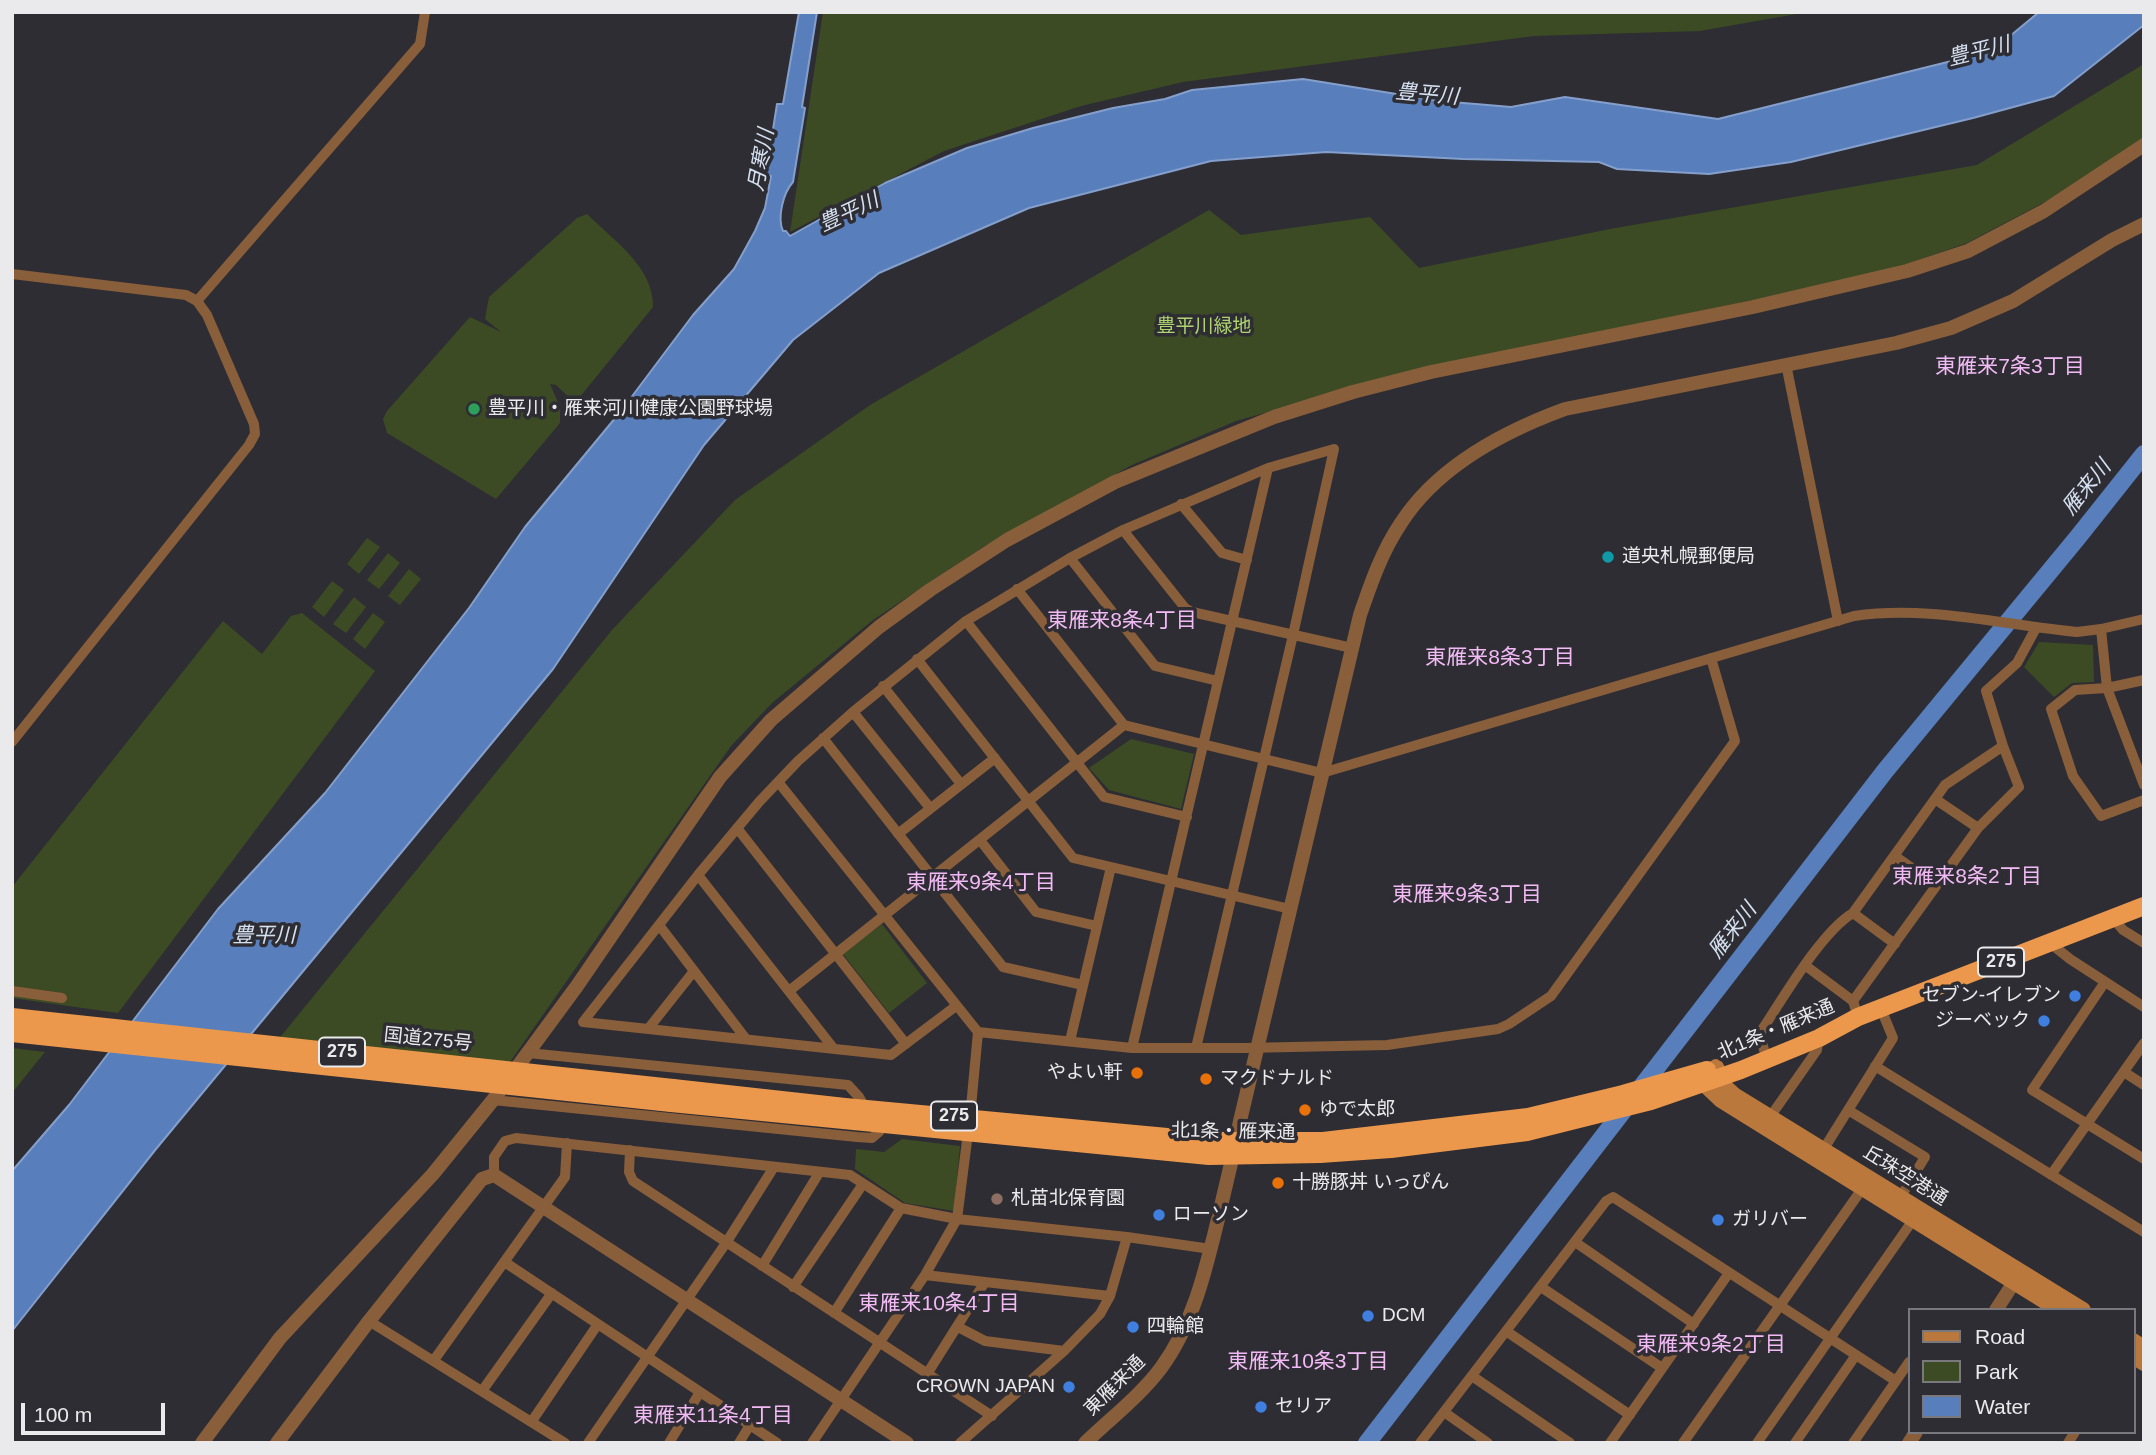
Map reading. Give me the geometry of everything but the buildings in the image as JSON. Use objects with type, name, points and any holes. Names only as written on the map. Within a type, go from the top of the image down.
[{"type":"highway","name":"北1条・雁来通","points":[[1235,1148],[1320,1154],[1451,1143],[1527,1132],[1651,1101],[1833,1023],[1856,1009],[1881,1009],[2144,906]]},
{"type":"highway","name":"北1条・雁来通","points":[[672,1095],[865,1108],[969,1125],[1209,1156],[1235,1148],[1463,1126],[1528,1116],[1665,1082],[1710,1075],[1819,1038],[1856,1009]]},
{"type":"highway","name":"国道275号","points":[[12,1017],[672,1095]]},
{"type":"highway","name":"国道275号","points":[[12,1032],[672,1095]]},
{"type":"highway","name":"北1条・雁来通","points":[[672,1095],[877,1124],[969,1125]]},
{"type":"main road","name":"丘珠空港通","points":[[1710,1075],[1734,1095],[1770,1117],[1863,1189],[1897,1203],[1913,1220],[2079,1308]]},
{"type":"main road","name":"丘珠空港通","points":[[1710,1075],[1721,1100],[1820,1155],[2018,1276],[2057,1308]]},
{"type":"main road","points":[[2136,1348],[2144,1363]]},
{"type":"street","points":[[197,301],[420,44],[425,12]]},
{"type":"street","points":[[202,1443],[280,1338],[433,1174],[493,1100],[615,932],[705,799],[771,720],[879,628],[930,590],[1007,540],[1115,482],[1274,417],[1353,392],[1431,372],[1753,307],[1907,271],[1968,251],[2044,211],[2144,145]]},
{"type":"street","name":"東雁来通","points":[[1085,1443],[1138,1394],[1160,1369],[1191,1313],[1235,1148],[1352,648],[1370,585],[1402,521],[1430,489],[1494,440],[1528,423],[1565,409],[1896,343],[1968,322],[2013,301],[2112,240],[2144,224]]},
{"type":"street","points":[[12,274],[186,295],[197,301],[255,425],[255,434],[249,445],[12,742]]},
{"type":"street","points":[[1786,365],[1838,621]]},
{"type":"street","points":[[956,1006],[891,1055],[583,1022],[737,828],[823,738],[916,659],[966,621],[1017,589],[1124,530],[1181,503],[1268,468],[1334,449],[1196,1048]]},
{"type":"street","points":[[1132,1048],[1268,468]]},
{"type":"street","points":[[1181,503],[1222,553],[1247,560]]},
{"type":"street","points":[[1124,530],[1185,608],[1192,612],[1352,648]]},
{"type":"street","points":[[1070,558],[1155,666],[1218,681]]},
{"type":"street","points":[[1017,589],[1124,725],[1322,773],[1838,621],[1879,612],[1903,611],[2077,632],[2144,620]]},
{"type":"street","points":[[966,621],[1104,797],[1187,817]]},
{"type":"street","points":[[1805,966],[1856,1009],[1895,944],[1936,885],[1978,828],[2019,787],[1986,691],[2017,663],[2030,627]]},
{"type":"street","points":[[2101,629],[2107,688],[2144,785]]},
{"type":"street","points":[[779,783],[978,1032],[1132,1048],[1387,1045],[1498,1028],[1509,1024],[1551,996],[1735,741],[1711,658]]},
{"type":"street","points":[[916,659],[1073,858],[1290,909]]},
{"type":"street","points":[[2144,680],[2107,688],[2075,690],[2051,709],[2074,776],[2101,816],[2144,800]]},
{"type":"street","points":[[883,686],[961,784]]},
{"type":"street","points":[[853,712],[930,808]]},
{"type":"street","points":[[789,991],[1124,725]]},
{"type":"street","points":[[823,738],[1003,967],[1083,985]]},
{"type":"street","points":[[1765,1050],[1760,1033],[1805,966],[1840,921],[1853,913],[1945,785],[2003,746]]},
{"type":"street","points":[[898,834],[995,758]]},
{"type":"street","points":[[1935,799],[1978,828]]},
{"type":"street","points":[[737,828],[906,1044]]},
{"type":"street","points":[[980,840],[1036,912],[1097,926]]},
{"type":"street","points":[[1895,856],[1936,885]]},
{"type":"street","points":[[1070,1041],[1111,867]]},
{"type":"street","points":[[698,875],[834,1049]]},
{"type":"street","points":[[1853,913],[1895,944]]},
{"type":"street","points":[[2113,918],[2123,930],[2144,943]]},
{"type":"street","points":[[659,925],[746,1039]]},
{"type":"street","points":[[2050,943],[2144,1006]]},
{"type":"street","points":[[648,1029],[694,971]]},
{"type":"street","points":[[2105,982],[2032,1090],[2144,1159]]},
{"type":"street","points":[[12,991],[62,998]]},
{"type":"street","points":[[1820,1155],[1893,1038],[1881,1009]]},
{"type":"street","points":[[812,1443],[925,1275],[957,1219],[978,1032]]},
{"type":"street","points":[[1770,1117],[1816,1050],[1819,1038]]},
{"type":"street","points":[[2051,1175],[2144,1043]]},
{"type":"street","points":[[493,1100],[872,1138],[879,1132],[877,1124],[848,1085],[528,1053]]},
{"type":"street","points":[[1875,1066],[2144,1232]]},
{"type":"street","points":[[2124,1072],[2144,1085]]},
{"type":"street","points":[[1848,1110],[1925,1157],[1897,1203]]},
{"type":"street","points":[[494,1175],[494,1157],[505,1141],[516,1138],[567,1143],[850,1175],[901,1208],[957,1219],[1127,1237],[1210,1249]]},
{"type":"street","points":[[434,1360],[565,1177],[567,1143]]},
{"type":"street","points":[[630,1150],[629,1172],[633,1181],[992,1416]]},
{"type":"street","points":[[588,1443],[649,1358],[774,1167]]},
{"type":"street","points":[[762,1266],[819,1173]]},
{"type":"street","points":[[494,1175],[908,1443]]},
{"type":"street","points":[[276,1443],[482,1179],[494,1175]]},
{"type":"street","points":[[793,1287],[863,1184]]},
{"type":"street","points":[[1684,1443],[1863,1189]]},
{"type":"street","points":[[1420,1443],[1606,1201],[1613,1197],[1896,1381]]},
{"type":"street","points":[[834,1313],[901,1208]]},
{"type":"street","points":[[1757,1443],[1913,1220]]},
{"type":"street","points":[[960,1443],[1064,1351],[1100,1314],[1110,1296],[1127,1237]]},
{"type":"street","points":[[1575,1242],[1694,1324]]},
{"type":"street","points":[[506,1263],[777,1443]]},
{"type":"street","points":[[1614,1442],[1729,1273]]},
{"type":"street","points":[[925,1275],[1110,1296]]},
{"type":"street","points":[[1997,1308],[2018,1276]]},
{"type":"street","points":[[927,1374],[985,1282]]},
{"type":"street","points":[[1541,1287],[1662,1368]]},
{"type":"street","points":[[482,1391],[552,1293]]},
{"type":"street","points":[[369,1321],[565,1443]]},
{"type":"street","points":[[532,1421],[598,1324]]},
{"type":"street","points":[[958,1327],[985,1341],[1064,1351]]},
{"type":"street","points":[[1506,1331],[1630,1415]]},
{"type":"street","points":[[1795,1443],[1856,1355]]},
{"type":"street","points":[[1853,1443],[1908,1363]]},
{"type":"street","points":[[1472,1376],[1570,1443]]},
{"type":"street","points":[[669,1443],[701,1392]]},
{"type":"street","points":[[1444,1412],[1488,1443]]},
{"type":"street","points":[[739,1443],[751,1425]]},
{"type":"green space","points":[[823,12],[1808,12],[1700,31],[1534,36],[1183,82],[1081,106],[944,151],[790,232]]},
{"type":"green space","name":"豊平川緑地","points":[[2144,64],[2144,138],[2058,195],[1967,243],[1875,275],[1434,366],[1236,421],[1132,465],[983,547],[873,620],[772,703],[731,746],[510,1062],[277,1041],[612,630],[735,500],[870,405],[1209,210],[1241,235],[1370,217],[1419,268],[1610,229],[1977,165]]},
{"type":"green space","points":[[587,214],[620,244],[639,267],[652,293],[653,307],[575,403],[556,385],[550,384],[560,407],[560,423],[496,499],[387,433],[383,419],[387,411],[470,317],[501,332],[485,319],[489,297],[577,218]]},
{"type":"green space","points":[[367,538],[380,547],[359,574],[347,564]]},
{"type":"green space","points":[[388,553],[400,563],[379,589],[367,580]]},
{"type":"green space","points":[[409,569],[421,579],[400,605],[388,596]]},
{"type":"green space","points":[[332,581],[344,590],[324,617],[312,607]]},
{"type":"green space","points":[[354,597],[366,607],[346,633],[333,624]]},
{"type":"green space","points":[[302,613],[375,671],[118,1013],[12,998],[12,887],[223,621],[262,654],[291,616]]},
{"type":"green space","points":[[373,613],[385,622],[365,649],[353,639]]},
{"type":"green space","points":[[2039,642],[2093,645],[2094,682],[2072,683],[2054,697],[2024,667]]},
{"type":"green space","points":[[1131,739],[1194,754],[1181,809],[1109,790],[1089,768]]},
{"type":"green space","points":[[882,924],[927,983],[889,1013],[843,954]]},
{"type":"green space","points":[[12,1048],[45,1052],[12,1093]]},
{"type":"green space","points":[[902,1139],[960,1146],[954,1211],[905,1203],[855,1169],[856,1149],[884,1152]]},
{"type":"water","name":"豊平川","points":[[799,12],[817,12],[793,182],[786,192],[781,213],[781,226],[790,236],[885,183],[967,148],[1033,128],[1113,108],[1165,99],[1192,90],[1303,79],[1440,101],[1511,107],[1565,97],[1718,119],[1992,51],[2039,12],[2144,12],[2144,25],[2054,96],[1791,162],[1709,174],[1617,169],[1599,162],[1326,152],[1211,161],[1029,208],[879,273],[793,340],[704,445],[553,669],[156,1149],[12,1331],[12,1171],[69,1105],[218,909],[325,793],[469,608],[525,527],[621,411],[693,315],[734,269],[765,208],[771,176],[766,174],[777,104],[783,104]]},
{"type":"waterway","name":"雁来川","points":[[1367,1443],[1885,771],[2144,454]]},
{"type":"place","name":"豊平川・雁来河川健康公園野球場","points":[[474,409]]},
{"type":"place","name":"道央札幌郵便局","points":[[1608,557]]},
{"type":"place","name":"セブン-イレブン","points":[[2075,996]]},
{"type":"place","name":"ジーベック","points":[[2044,1021]]},
{"type":"place","name":"やよい軒","points":[[1137,1073]]},
{"type":"place","name":"マクドナルド","points":[[1206,1079]]},
{"type":"place","name":"ゆで太郎","points":[[1305,1110]]},
{"type":"place","name":"十勝豚丼 いっぴん","points":[[1278,1183]]},
{"type":"place","name":"札苗北保育園","points":[[997,1199]]},
{"type":"place","name":"ローソン","points":[[1159,1215]]},
{"type":"place","name":"ガリバー","points":[[1718,1220]]},
{"type":"place","name":"DCM","points":[[1368,1316]]},
{"type":"place","name":"四輪館","points":[[1133,1327]]},
{"type":"place","name":"CROWN JAPAN","points":[[1069,1387]]},
{"type":"place","name":"セリア","points":[[1261,1407]]},
{"type":"district","name":"東雁来7条3丁目","points":[[2010,367]]},
{"type":"district","name":"東雁来8条4丁目","points":[[1122,621]]},
{"type":"district","name":"東雁来8条3丁目","points":[[1500,658]]},
{"type":"district","name":"東雁来8条2丁目","points":[[1967,877]]},
{"type":"district","name":"東雁来9条4丁目","points":[[981,883]]},
{"type":"district","name":"東雁来9条3丁目","points":[[1467,895]]},
{"type":"district","name":"東雁来10条4丁目","points":[[939,1304]]},
{"type":"district","name":"東雁来9条2丁目","points":[[1711,1345]]},
{"type":"district","name":"東雁来10条3丁目","points":[[1308,1362]]},
{"type":"district","name":"東雁来11条4丁目","points":[[713,1416]]},
{"type":"water label","name":"月寒川","points":[[762,160]]}]
